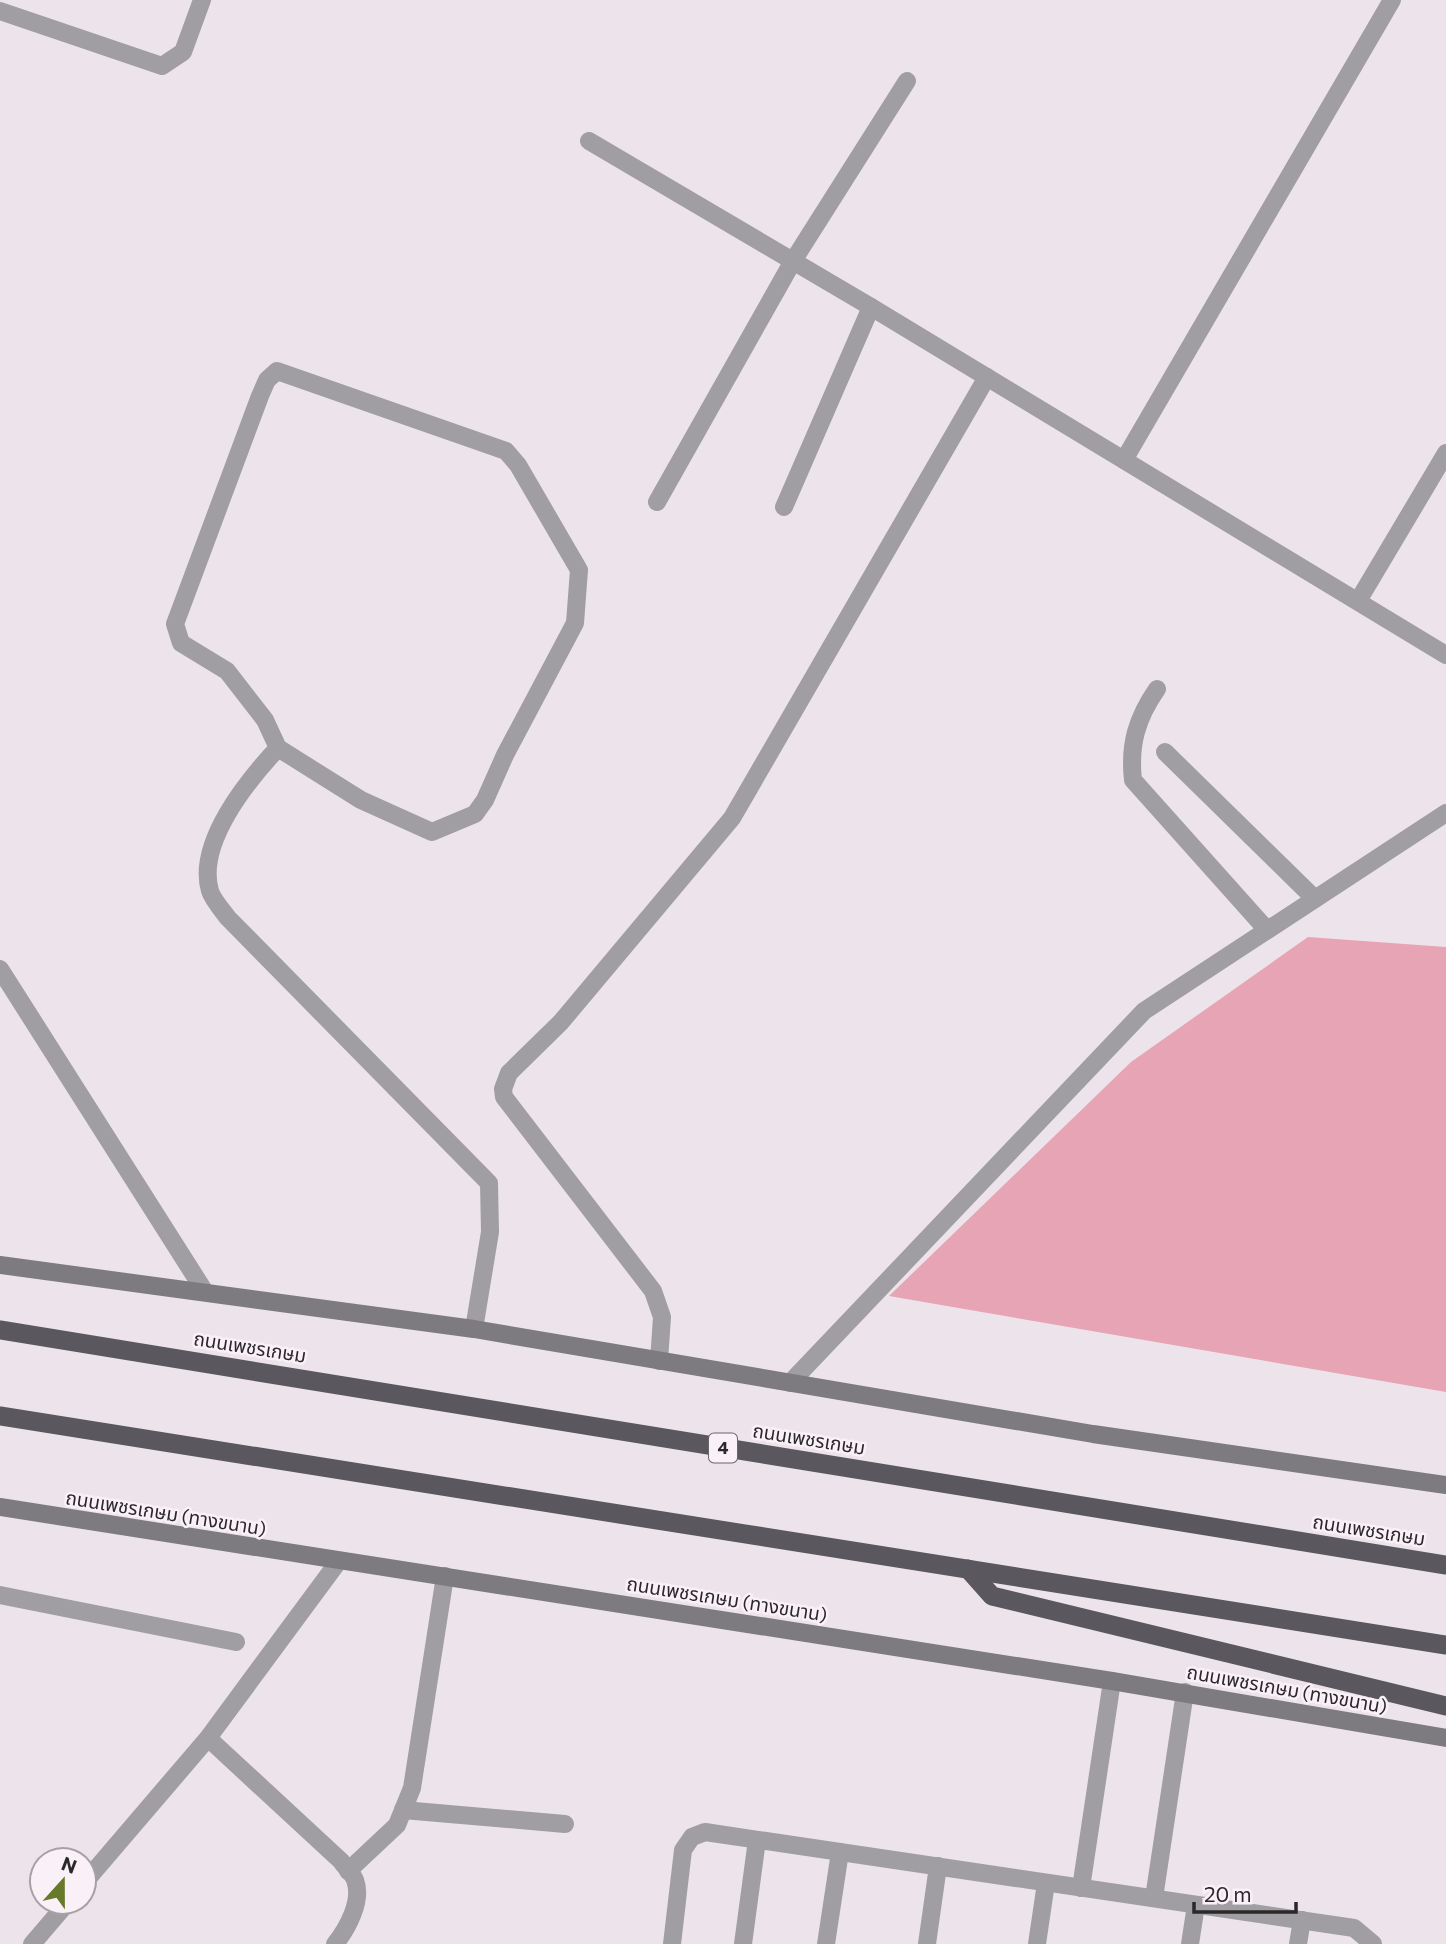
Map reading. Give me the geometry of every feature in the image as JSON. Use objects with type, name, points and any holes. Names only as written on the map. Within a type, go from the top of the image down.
[{"type":"highway","name":"ถนนเพชรเกษม","points":[[0,1330],[1446,1565]]},
{"type":"highway","points":[[0,1416],[1446,1645]]},
{"type":"highway","points":[[968,1569],[992,1596],[1446,1706]]},
{"type":"main road","points":[[0,1265],[474,1329],[1093,1434],[1446,1485]]},
{"type":"main road","name":"ถนนเพชรเกษม (ทางขนาน)","points":[[0,1507],[338,1562],[445,1576],[1185,1692],[1446,1738]]},
{"type":"street","points":[[0,11],[162,66],[183,52],[202,0]]},
{"type":"street","points":[[1124,460],[1392,0]]},
{"type":"street","points":[[657,502],[793,261],[907,81]]},
{"type":"street","points":[[589,141],[871,307],[1446,655]]},
{"type":"street","points":[[784,507],[871,307]]},
{"type":"street","points":[[277,372],[506,452],[519,465],[579,570],[575,623],[505,755],[485,800],[475,814],[467,819],[432,832],[361,800],[278,748],[265,720],[227,671],[181,643],[175,624],[260,396],[267,380],[277,372]]},
{"type":"street","points":[[659,1362],[662,1317],[653,1291],[504,1097],[506,1076],[561,1022],[732,818],[987,377]]},
{"type":"street","points":[[1359,601],[1446,453]]},
{"type":"street","points":[[1157,689],[1140,714],[1135,732],[1130,758],[1133,780],[1267,930]]},
{"type":"street","points":[[278,748],[248,780],[210,851],[210,889],[228,918],[489,1183],[491,1232],[474,1329]]},
{"type":"street","points":[[1165,752],[1315,899]]},
{"type":"street","points":[[790,1382],[1144,1011],[1446,813]]},
{"type":"street","points":[[0,970],[205,1292]]},
{"type":"street","points":[[98,1867],[208,1738],[338,1562]]},
{"type":"street","points":[[348,1871],[397,1825],[412,1788],[445,1576]]},
{"type":"street","points":[[0,1595],[236,1642]]},
{"type":"street","points":[[1081,1888],[1112,1681]]},
{"type":"street","points":[[1154,1898],[1185,1692]]},
{"type":"street","points":[[208,1738],[348,1871],[355,1881],[355,1900],[349,1927],[335,1944]]},
{"type":"street","points":[[403,1810],[565,1824]]},
{"type":"street","points":[[672,1944],[683,1850],[692,1838],[705,1832],[1354,1928],[1373,1944]]},
{"type":"street","points":[[743,1944],[757,1840]]},
{"type":"street","points":[[826,1944],[840,1852]]},
{"type":"street","points":[[927,1944],[938,1866]]},
{"type":"street","points":[[1037,1944],[1046,1883]]},
{"type":"street","points":[[1190,1944],[1196,1905]]},
{"type":"street","points":[[32,1944],[56,1916]]},
{"type":"street","points":[[1298,1944],[1302,1920]]},
{"type":"building","points":[[1308,937],[1446,947],[1446,1392],[889,1296],[1131,1062]]}]
